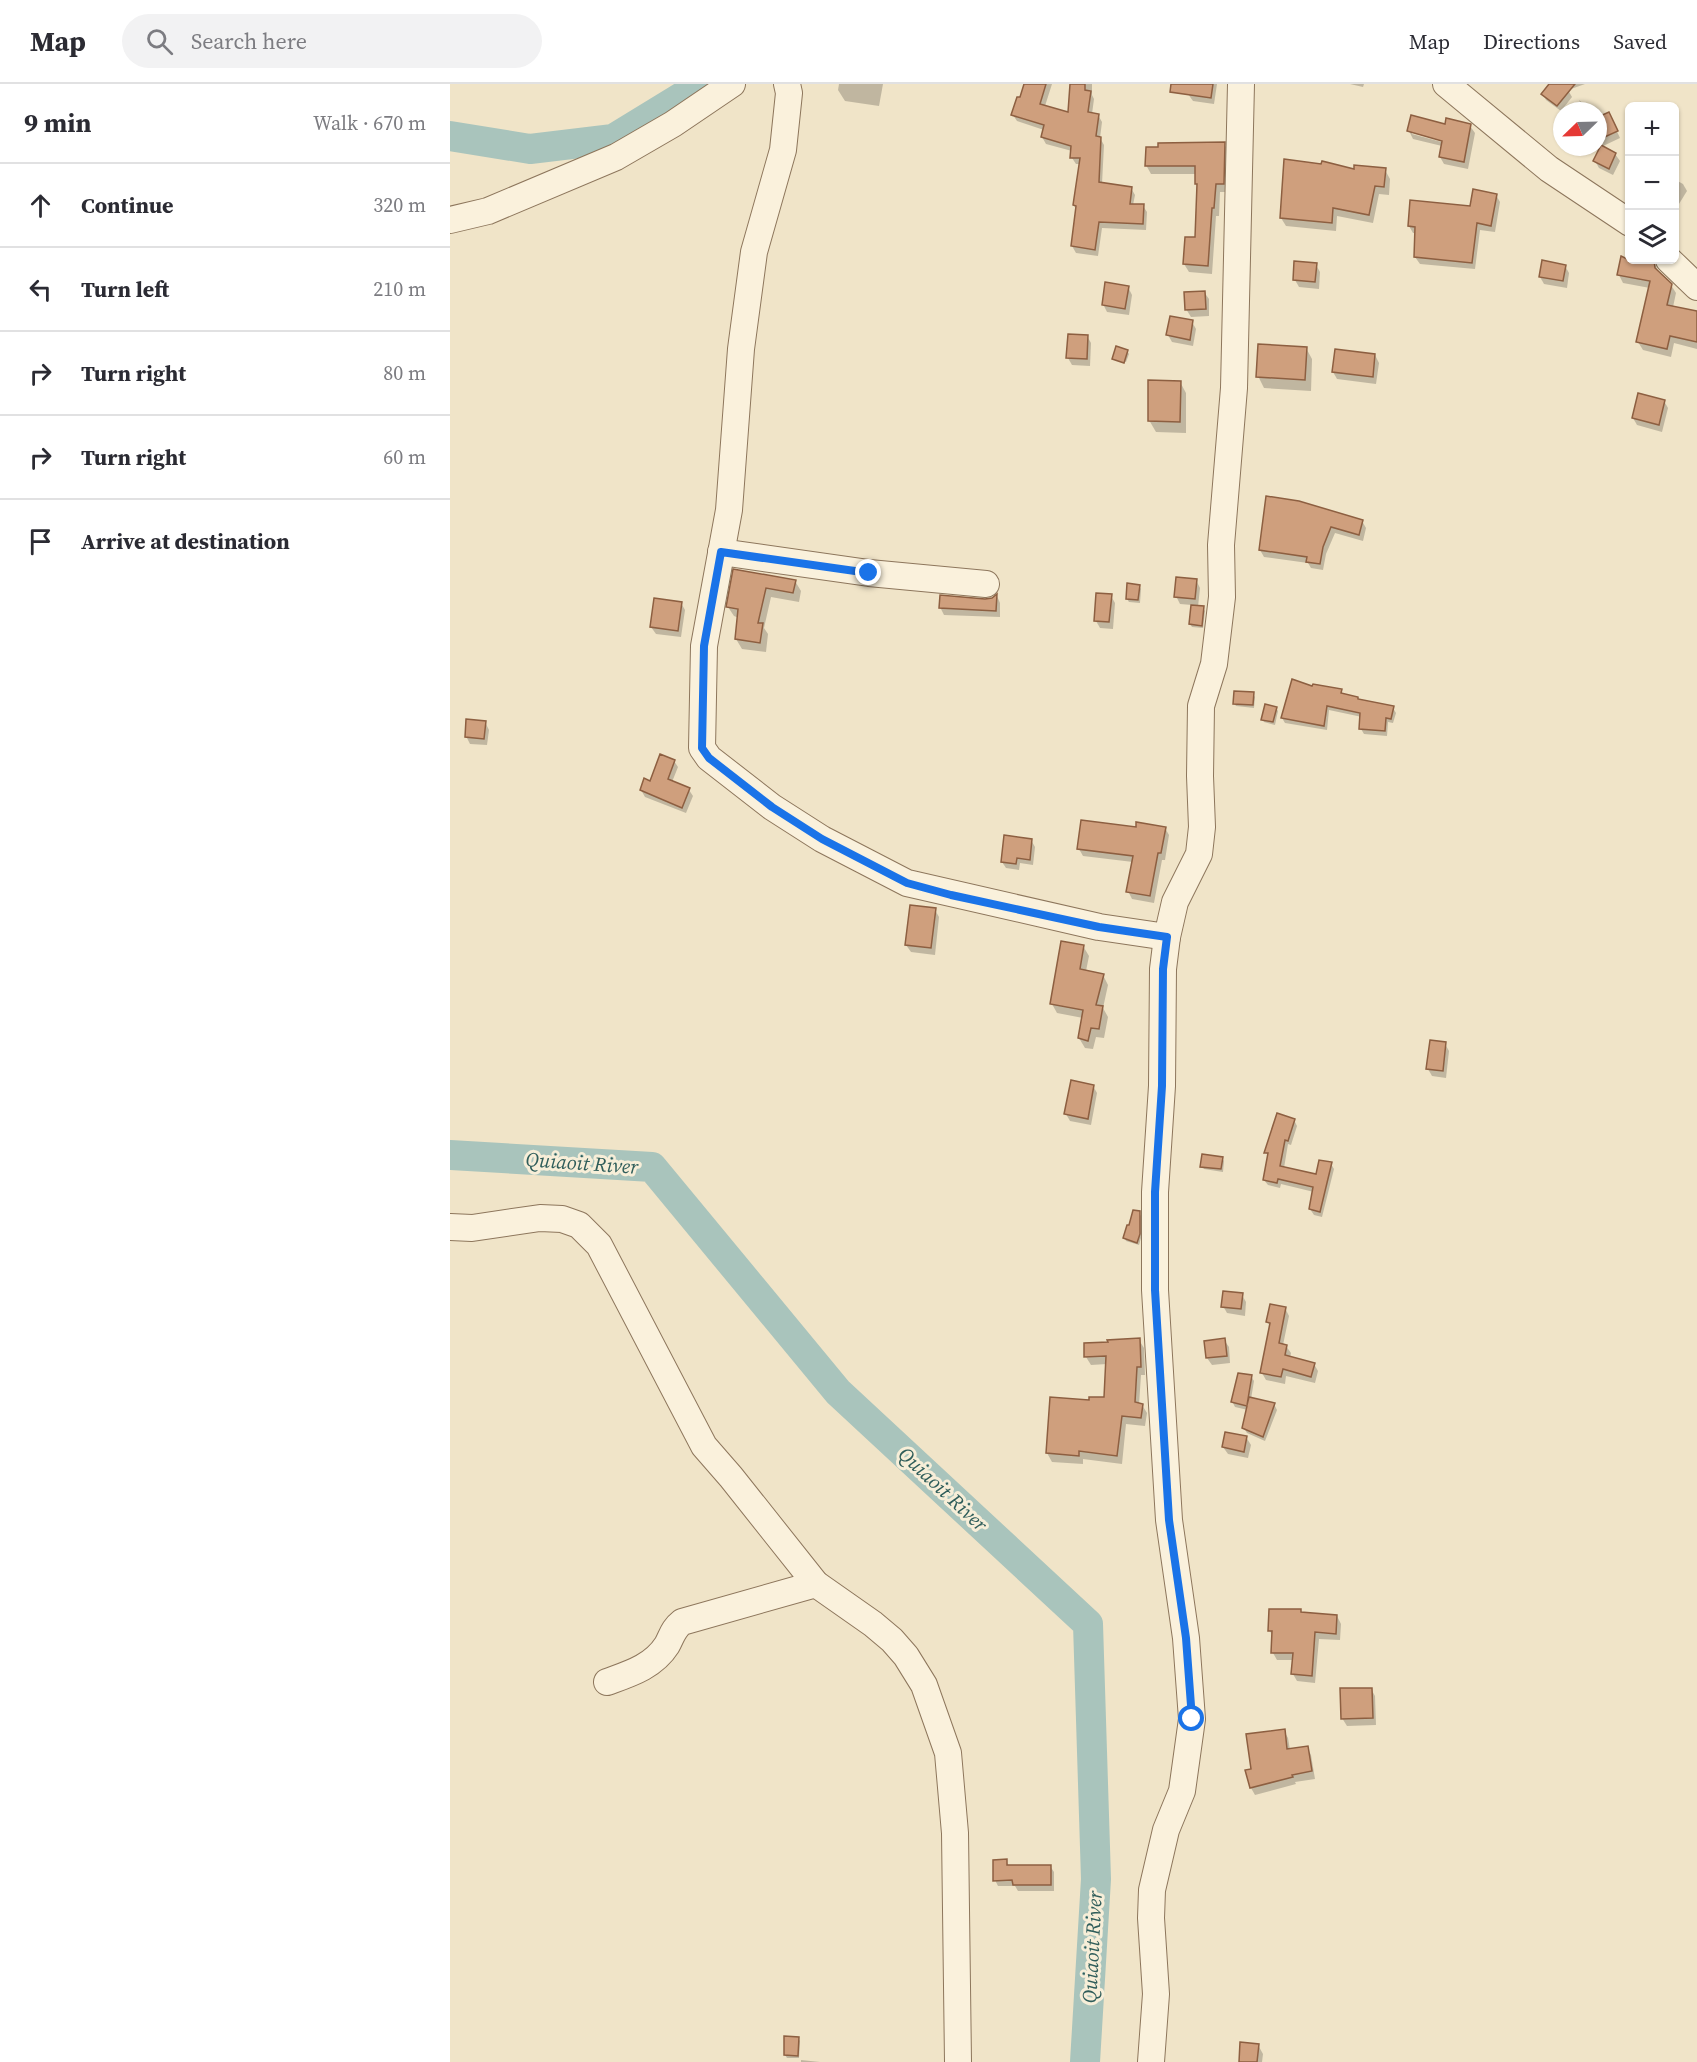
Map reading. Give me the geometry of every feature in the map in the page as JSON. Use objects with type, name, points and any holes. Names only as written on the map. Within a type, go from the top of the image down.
[{"type":"street","points":[[450,220],[488,211],[616,157],[673,124],[732,84]]},
{"type":"street","points":[[787,84],[789,93],[783,150],[754,252],[741,349],[729,510],[704,646],[702,748],[709,758],[772,807],[822,839],[907,883],[1076,923],[1167,937]]},
{"type":"street","points":[[1151,2062],[1156,1994],[1151,1918],[1152,1890],[1166,1830],[1182,1791],[1192,1719],[1186,1638],[1169,1520],[1155,1290],[1155,1192],[1162,1086],[1163,969],[1175,902],[1199,854],[1202,827],[1201,706],[1214,664],[1222,597],[1221,545],[1234,388],[1241,84]]},
{"type":"street","points":[[1446,84],[1549,169],[1625,220]]},
{"type":"street","points":[[1673,264],[1697,287]]},
{"type":"street","points":[[721,552],[869,573],[986,584]]},
{"type":"street","points":[[450,1227],[472,1228],[540,1218],[562,1220],[579,1225],[599,1245],[704,1446],[816,1584],[892,1640],[906,1656],[924,1685],[948,1753],[955,1833],[958,2062]]},
{"type":"street","points":[[607,1682],[636,1671],[655,1660],[667,1645],[674,1629],[682,1622],[816,1584]]},
{"type":"building","points":[[1024,84],[1046,84],[1040,104],[1068,112],[1070,84],[1085,84],[1085,90],[1091,91],[1088,112],[1099,114],[1096,136],[1101,137],[1099,182],[1132,187],[1130,204],[1144,204],[1143,224],[1099,222],[1095,250],[1071,246],[1076,206],[1073,205],[1080,158],[1070,158],[1071,146],[1041,137],[1044,125],[1011,115]]},
{"type":"building","points":[[1171,84],[1213,84],[1211,98],[1170,92]]},
{"type":"building","points":[[1549,84],[1575,84],[1560,102],[1553,103],[1541,94]]},
{"type":"building","points":[[1609,112],[1618,131],[1607,136],[1607,113]]},
{"type":"building","points":[[1411,115],[1445,124],[1446,118],[1471,124],[1464,162],[1439,157],[1442,141],[1407,131]]},
{"type":"building","points":[[1225,142],[1224,184],[1216,184],[1208,266],[1183,264],[1185,237],[1195,237],[1197,184],[1195,184],[1195,166],[1145,166],[1146,147],[1158,147],[1158,143]]},
{"type":"building","points":[[1607,148],[1616,153],[1609,169],[1593,161],[1596,156],[1607,156]]},
{"type":"building","points":[[1284,159],[1321,164],[1322,161],[1354,169],[1354,165],[1386,168],[1384,187],[1375,186],[1369,215],[1333,208],[1332,223],[1280,218]]},
{"type":"building","points":[[1473,189],[1497,194],[1491,226],[1477,223],[1472,263],[1414,257],[1415,227],[1408,226],[1410,200],[1470,206]]},
{"type":"building","points":[[1621,256],[1625,258],[1625,264],[1654,264],[1655,268],[1672,284],[1667,305],[1697,311],[1697,342],[1670,336],[1667,349],[1636,342],[1650,281],[1617,275]]},
{"type":"building","points":[[1542,260],[1566,265],[1563,281],[1539,277]]},
{"type":"building","points":[[1294,261],[1317,263],[1315,282],[1293,280]]},
{"type":"building","points":[[1105,282],[1129,286],[1125,309],[1102,305]]},
{"type":"building","points":[[1205,291],[1206,309],[1185,310],[1184,292]]},
{"type":"building","points":[[1170,316],[1193,320],[1190,340],[1166,335]]},
{"type":"building","points":[[1068,334],[1088,335],[1087,359],[1066,358]]},
{"type":"building","points":[[1258,344],[1307,347],[1305,380],[1256,377]]},
{"type":"building","points":[[1116,346],[1128,350],[1124,363],[1112,359]]},
{"type":"building","points":[[1335,349],[1375,354],[1373,377],[1332,372]]},
{"type":"building","points":[[1148,380],[1181,381],[1180,422],[1148,421]]},
{"type":"building","points":[[1638,393],[1665,400],[1659,425],[1632,418]]},
{"type":"building","points":[[1266,496],[1299,501],[1363,520],[1359,535],[1331,527],[1323,547],[1320,564],[1306,562],[1307,557],[1259,550]]},
{"type":"building","points":[[733,569],[796,580],[793,593],[766,588],[758,623],[763,623],[760,643],[735,639],[738,609],[726,607]]},
{"type":"building","points":[[1176,577],[1197,579],[1195,599],[1174,597]]},
{"type":"building","points":[[1127,583],[1140,585],[1138,600],[1126,599]]},
{"type":"building","points":[[1096,593],[1112,594],[1109,622],[1094,621]]},
{"type":"building","points":[[997,594],[996,611],[939,608],[940,595],[985,599]]},
{"type":"building","points":[[654,598],[682,602],[678,631],[650,627]]},
{"type":"building","points":[[1191,605],[1204,606],[1202,626],[1189,624]]},
{"type":"building","points":[[1292,679],[1312,686],[1313,684],[1342,689],[1341,693],[1358,697],[1358,699],[1394,706],[1391,719],[1386,718],[1385,731],[1359,729],[1360,713],[1327,706],[1324,726],[1281,718]]},
{"type":"building","points":[[1234,691],[1254,692],[1253,705],[1233,704]]},
{"type":"building","points":[[1265,704],[1277,707],[1273,722],[1261,720]]},
{"type":"building","points":[[466,719],[486,721],[484,739],[465,737]]},
{"type":"building","points":[[660,754],[675,760],[668,779],[690,788],[682,808],[640,790],[644,778],[650,781]]},
{"type":"building","points":[[1081,820],[1136,827],[1136,822],[1166,827],[1161,853],[1158,853],[1150,896],[1126,892],[1133,856],[1077,849]]},
{"type":"building","points":[[1004,835],[1032,839],[1030,860],[1017,858],[1016,864],[1001,862]]},
{"type":"building","points":[[910,905],[936,908],[931,948],[905,945]]},
{"type":"building","points":[[1061,941],[1084,945],[1080,969],[1104,974],[1096,1005],[1103,1006],[1099,1029],[1091,1028],[1088,1041],[1078,1038],[1083,1010],[1050,1004]]},
{"type":"building","points":[[1430,1040],[1446,1042],[1443,1071],[1426,1069]]},
{"type":"building","points":[[1071,1080],[1094,1085],[1088,1119],[1064,1114]]},
{"type":"building","points":[[1277,1113],[1295,1119],[1288,1141],[1285,1140],[1280,1166],[1316,1174],[1319,1160],[1332,1162],[1320,1212],[1309,1209],[1313,1187],[1278,1179],[1277,1183],[1263,1180],[1268,1153],[1264,1153]]},
{"type":"building","points":[[1202,1154],[1223,1157],[1221,1169],[1200,1167]]},
{"type":"building","points":[[1133,1210],[1140,1211],[1140,1234],[1137,1243],[1123,1238]]},
{"type":"building","points":[[1223,1291],[1243,1293],[1241,1309],[1221,1307]]},
{"type":"building","points":[[1270,1304],[1286,1307],[1279,1343],[1287,1345],[1285,1355],[1315,1363],[1311,1377],[1283,1369],[1281,1377],[1260,1373],[1270,1323],[1266,1322]]},
{"type":"building","points":[[1140,1338],[1141,1367],[1137,1367],[1135,1402],[1143,1404],[1141,1418],[1122,1416],[1117,1456],[1079,1451],[1079,1456],[1046,1453],[1050,1397],[1089,1400],[1089,1397],[1104,1397],[1106,1356],[1084,1357],[1084,1343]]},
{"type":"building","points":[[1225,1338],[1227,1356],[1206,1358],[1204,1341]]},
{"type":"building","points":[[1238,1373],[1252,1375],[1247,1405],[1249,1397],[1275,1403],[1263,1437],[1242,1428],[1247,1406],[1231,1402]]},
{"type":"building","points":[[1225,1432],[1247,1436],[1244,1452],[1222,1447]]},
{"type":"building","points":[[1269,1609],[1301,1609],[1301,1612],[1337,1615],[1336,1634],[1315,1632],[1312,1676],[1291,1674],[1293,1653],[1271,1653],[1272,1631],[1268,1631]]},
{"type":"building","points":[[1340,1688],[1372,1688],[1373,1718],[1341,1719]]},
{"type":"building","points":[[1285,1729],[1287,1749],[1308,1746],[1312,1771],[1250,1788],[1245,1770],[1251,1769],[1246,1734]]},
{"type":"building","points":[[1007,1859],[1007,1865],[1051,1865],[1051,1885],[1013,1885],[1012,1880],[993,1881],[993,1860]]},
{"type":"building","points":[[784,2036],[799,2037],[798,2056],[784,2055]]},
{"type":"building","points":[[1240,2042],[1259,2044],[1257,2062],[1239,2062]]},
{"type":"waterway","name":"Quiaoit River","points":[[450,136],[530,149],[613,139],[703,84]]},
{"type":"waterway","name":"Quiaoit River","points":[[450,1155],[652,1167],[838,1392],[1088,1624],[1096,1879],[1085,2062]]},
{"type":"route","points":[[869,573],[721,552],[704,646],[702,748],[709,758],[772,807],[822,839],[907,883],[951,895],[1099,927],[1167,937],[1163,969],[1162,1086],[1155,1192],[1155,1290],[1169,1520],[1186,1638],[1192,1719]]}]
